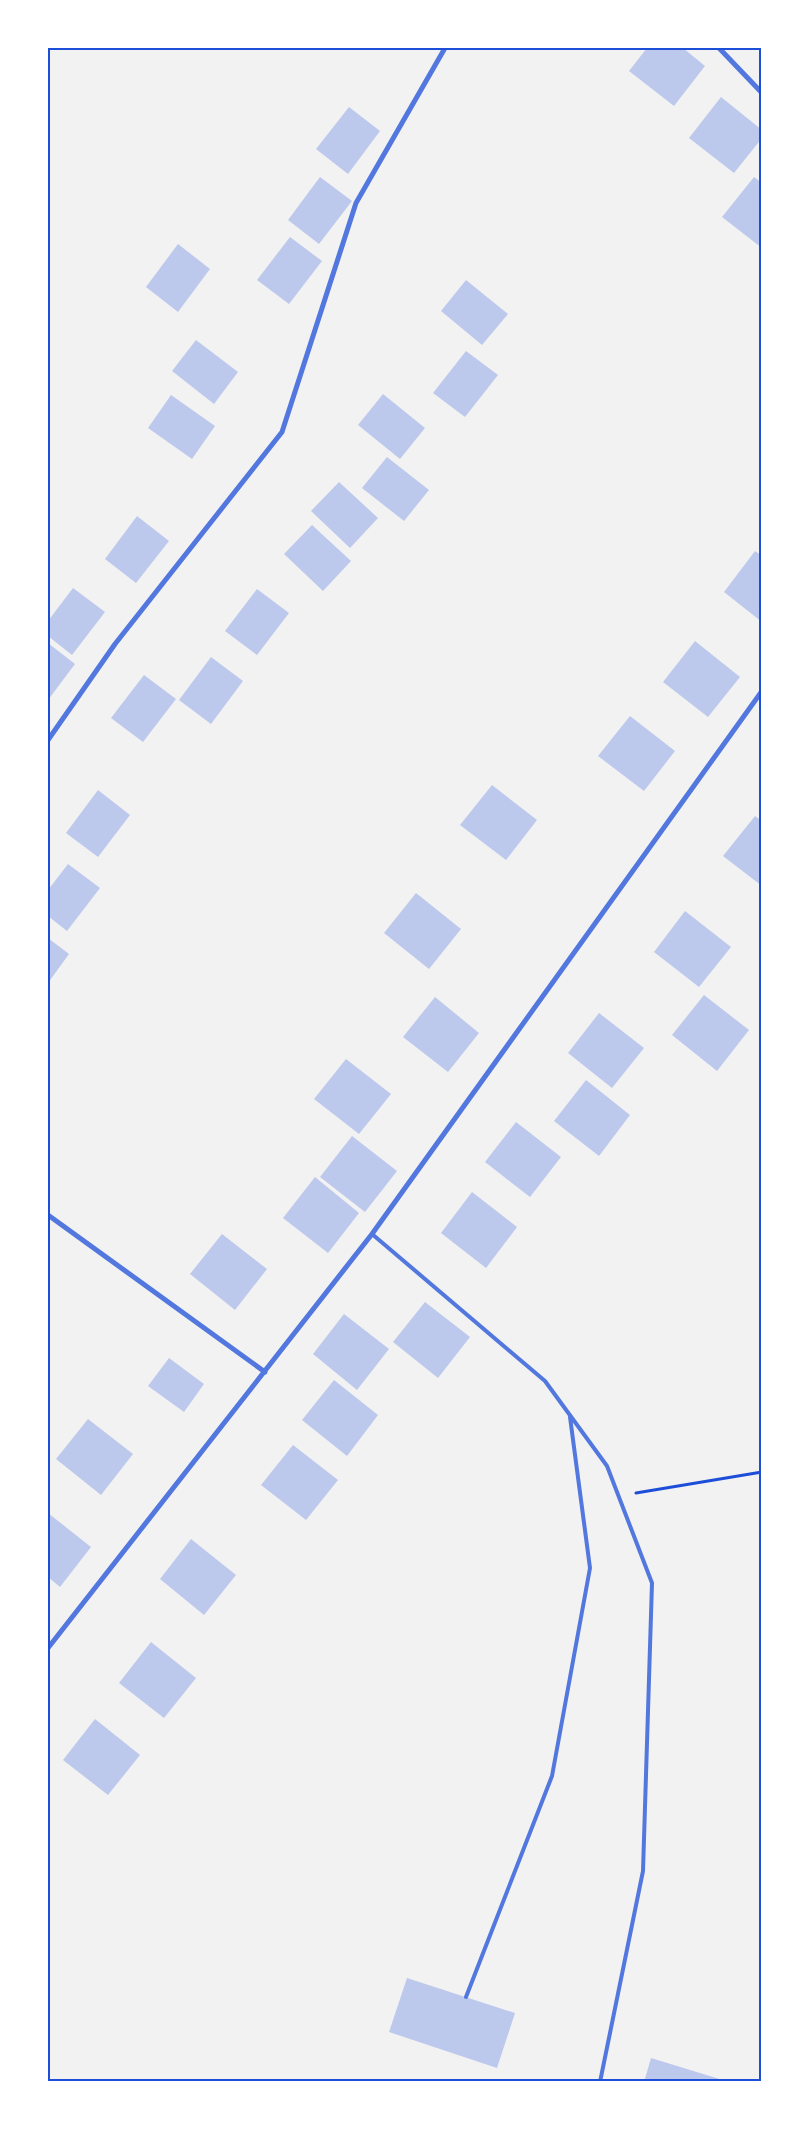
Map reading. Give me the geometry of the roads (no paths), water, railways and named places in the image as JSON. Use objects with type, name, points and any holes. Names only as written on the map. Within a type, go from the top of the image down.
[{"type":"street","points":[[48,740],[115,644],[282,432],[356,203],[445,48]]},
{"type":"street","points":[[720,48],[762,93]]},
{"type":"street","points":[[48,1648],[372,1234],[762,691]]},
{"type":"street","points":[[48,1215],[265,1372]]},
{"type":"lane","points":[[372,1234],[545,1381],[607,1466],[652,1583],[643,1871],[600,2082]]},
{"type":"lane","points":[[466,1997],[552,1776],[590,1568],[570,1415]]}]
